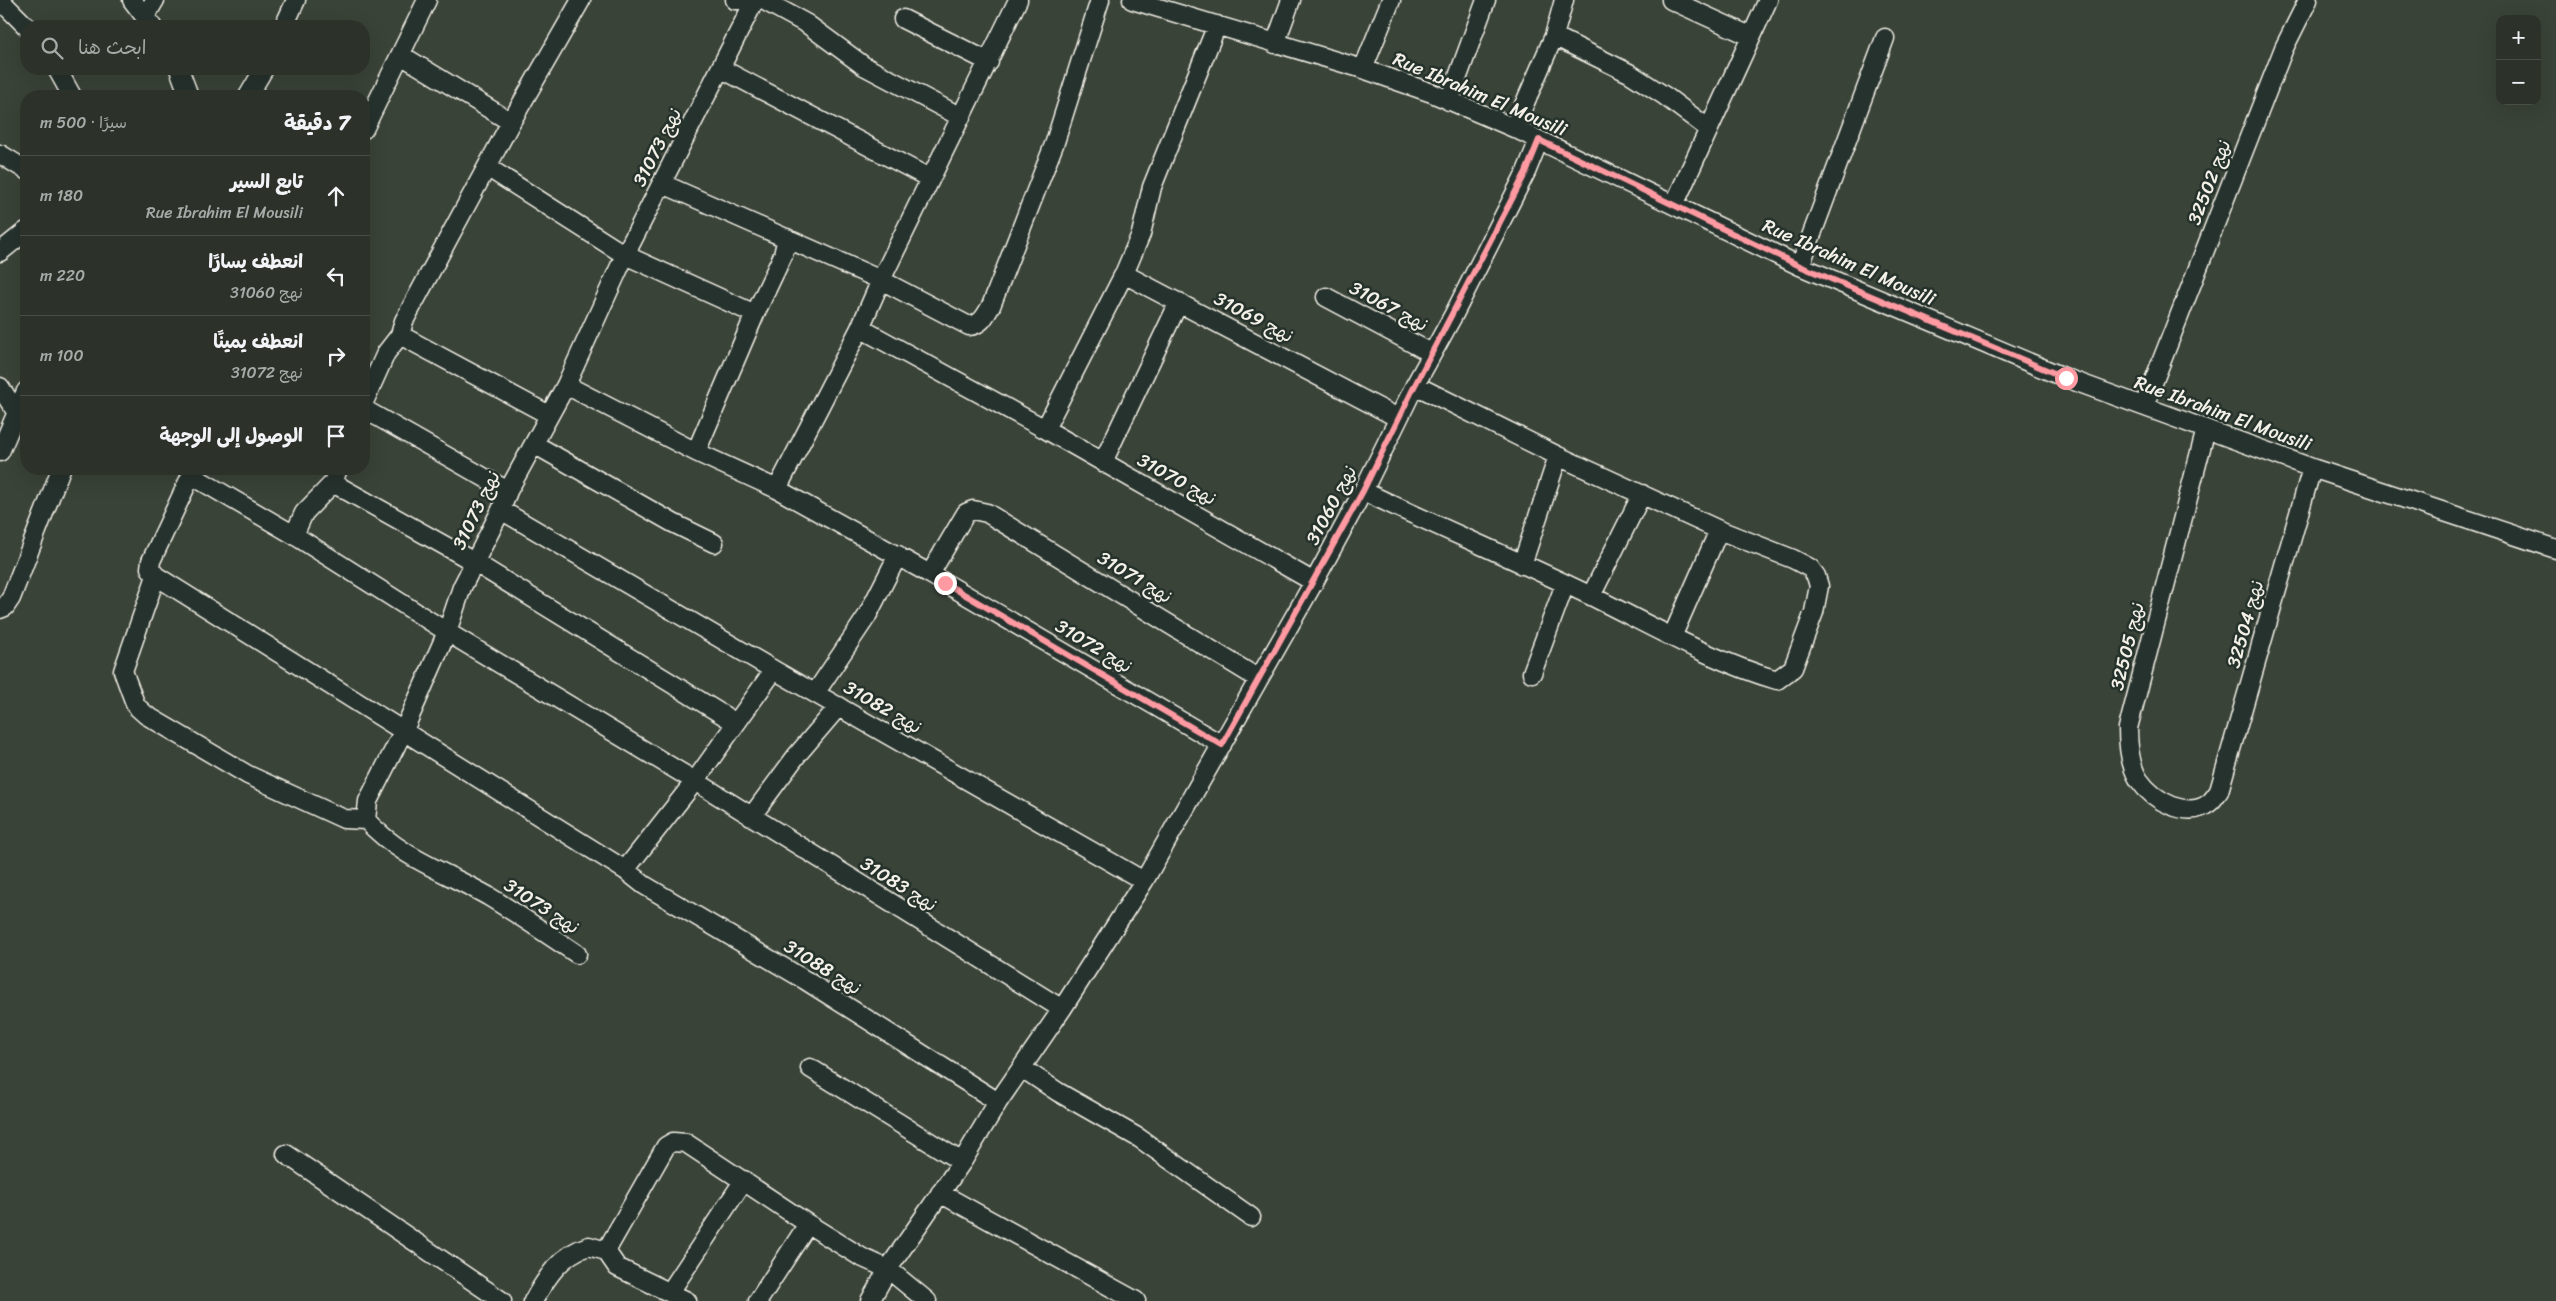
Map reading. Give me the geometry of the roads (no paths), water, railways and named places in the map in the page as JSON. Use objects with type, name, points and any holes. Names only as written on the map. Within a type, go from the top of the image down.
[{"type":"street","points":[[0,0],[20,20]]},
{"type":"street","points":[[132,0],[147,20]]},
{"type":"street","points":[[149,20],[155,0]]},
{"type":"street","points":[[287,20],[296,0]]},
{"type":"street","points":[[370,117],[427,0]]},
{"type":"street","points":[[370,389],[386,353],[400,335],[404,321],[487,166],[581,0]]},
{"type":"street","points":[[735,0],[740,0]]},
{"type":"street","name":"نهج 31073","points":[[577,954],[488,896],[418,861],[383,838],[366,820],[368,801],[404,730],[447,632],[462,587],[501,510],[508,490],[566,386],[626,255],[722,69],[755,0]]},
{"type":"street","points":[[763,0],[807,24],[864,66],[961,117]]},
{"type":"street","points":[[778,489],[860,328],[929,178],[989,62],[1018,0]]},
{"type":"street","points":[[663,184],[881,280],[962,323],[976,325],[982,321],[991,306],[1055,142],[1100,0]]},
{"type":"street","name":"Rue Ibrahim El Mousili","points":[[1132,0],[1168,6],[1217,25],[1275,44],[1363,69],[1449,101],[1514,128],[1800,266],[2066,378],[2312,468],[2556,549]]},
{"type":"street","points":[[1275,44],[1291,0]]},
{"type":"street","points":[[1363,69],[1391,0]]},
{"type":"street","points":[[1449,101],[1486,0]]},
{"type":"street","points":[[1514,128],[1554,36],[1564,0]]},
{"type":"street","points":[[1671,0],[1750,36]]},
{"type":"street","points":[[1674,205],[1768,0]]},
{"type":"street","name":"نهج 32502","points":[[2144,406],[2284,48],[2308,0]]},
{"type":"street","points":[[903,19],[989,62]]},
{"type":"street","points":[[1046,430],[1124,274],[1141,234],[1152,187],[1217,25]]},
{"type":"street","points":[[1554,36],[1628,72],[1710,129]]},
{"type":"street","points":[[1800,266],[1885,38]]},
{"type":"street","points":[[401,55],[511,122]]},
{"type":"street","points":[[722,69],[929,178]]},
{"type":"street","points":[[60,75],[69,90]]},
{"type":"street","points":[[181,75],[187,90]]},
{"type":"street","points":[[252,90],[260,75]]},
{"type":"street","name":"نهج 31060","points":[[1062,1010],[1144,881],[1314,582],[1363,491],[1431,353],[1508,208],[1539,140]]},
{"type":"street","points":[[0,154],[20,166]]},
{"type":"street","points":[[487,166],[626,255],[755,314]]},
{"type":"street","points":[[0,252],[20,236]]},
{"type":"street","points":[[696,452],[755,314],[783,255],[787,238]]},
{"type":"street","name":"نهج 31069","points":[[1124,274],[1398,418]]},
{"type":"street","name":"نهج 31067","points":[[1326,297],[1431,353]]},
{"type":"street","points":[[1103,462],[1179,302]]},
{"type":"street","name":"نهج 31070","points":[[860,328],[1046,430],[1314,582]]},
{"type":"street","points":[[400,335],[549,415]]},
{"type":"street","points":[[1363,491],[1591,596],[1672,637],[1758,675],[1777,680],[1793,668],[1814,612],[1819,586],[1816,576],[1810,568],[1793,559],[1719,530],[1558,456],[1415,385]]},
{"type":"street","name":"نهج 31072","points":[[566,386],[696,452],[778,489],[898,555],[1222,745]]},
{"type":"street","points":[[0,387],[20,413]]},
{"type":"street","points":[[370,412],[508,490]]},
{"type":"street","points":[[0,452],[20,419]]},
{"type":"street","name":"نهج 32505","points":[[2206,430],[2128,728],[2128,743],[2139,780],[2153,796],[2172,807],[2190,808],[2208,804],[2220,791]]},
{"type":"street","points":[[534,444],[672,523],[714,543]]},
{"type":"street","points":[[1522,565],[1558,456]]},
{"type":"street","name":"نهج 32504","points":[[2220,791],[2312,468]]},
{"type":"street","points":[[0,609],[5,607],[11,598],[59,475]]},
{"type":"street","points":[[192,475],[153,572],[123,671],[136,706],[146,714],[248,775],[344,819],[366,820]]},
{"type":"street","points":[[198,475],[447,632],[695,781]]},
{"type":"street","points":[[294,535],[304,513],[336,476],[736,723]]},
{"type":"street","points":[[1591,596],[1642,494]]},
{"type":"street","name":"نهج 31082","points":[[501,510],[774,670],[816,692],[1144,881]]},
{"type":"street","name":"نهج 31071","points":[[937,578],[966,513],[973,510],[987,513],[1259,679]]},
{"type":"street","points":[[1672,637],[1719,530]]},
{"type":"street","points":[[816,692],[867,616],[898,555]]},
{"type":"street","name":"نهج 31088","points":[[153,572],[236,628],[404,730],[625,870],[644,885],[805,980],[998,1102]]},
{"type":"street","points":[[1532,673],[1565,584]]},
{"type":"street","points":[[625,870],[695,781],[774,670]]},
{"type":"street","points":[[751,817],[797,755],[839,706]]},
{"type":"street","name":"نهج 31083","points":[[695,781],[1062,1010]]},
{"type":"street","points":[[870,1301],[888,1270],[962,1162],[998,1102],[1062,1010]]},
{"type":"street","points":[[810,1068],[962,1162]]},
{"type":"street","points":[[1022,1068],[1058,1092],[1139,1138],[1250,1217]]},
{"type":"street","points":[[606,1251],[666,1146],[673,1142],[686,1143],[808,1224],[888,1270],[927,1301]]},
{"type":"street","points":[[286,1154],[502,1301]]},
{"type":"street","points":[[670,1292],[744,1180]]},
{"type":"street","points":[[940,1193],[1136,1301]]},
{"type":"street","points":[[758,1301],[808,1224]]},
{"type":"street","points":[[533,1301],[546,1280],[565,1258],[589,1246],[606,1251],[617,1267],[687,1301]]}]
